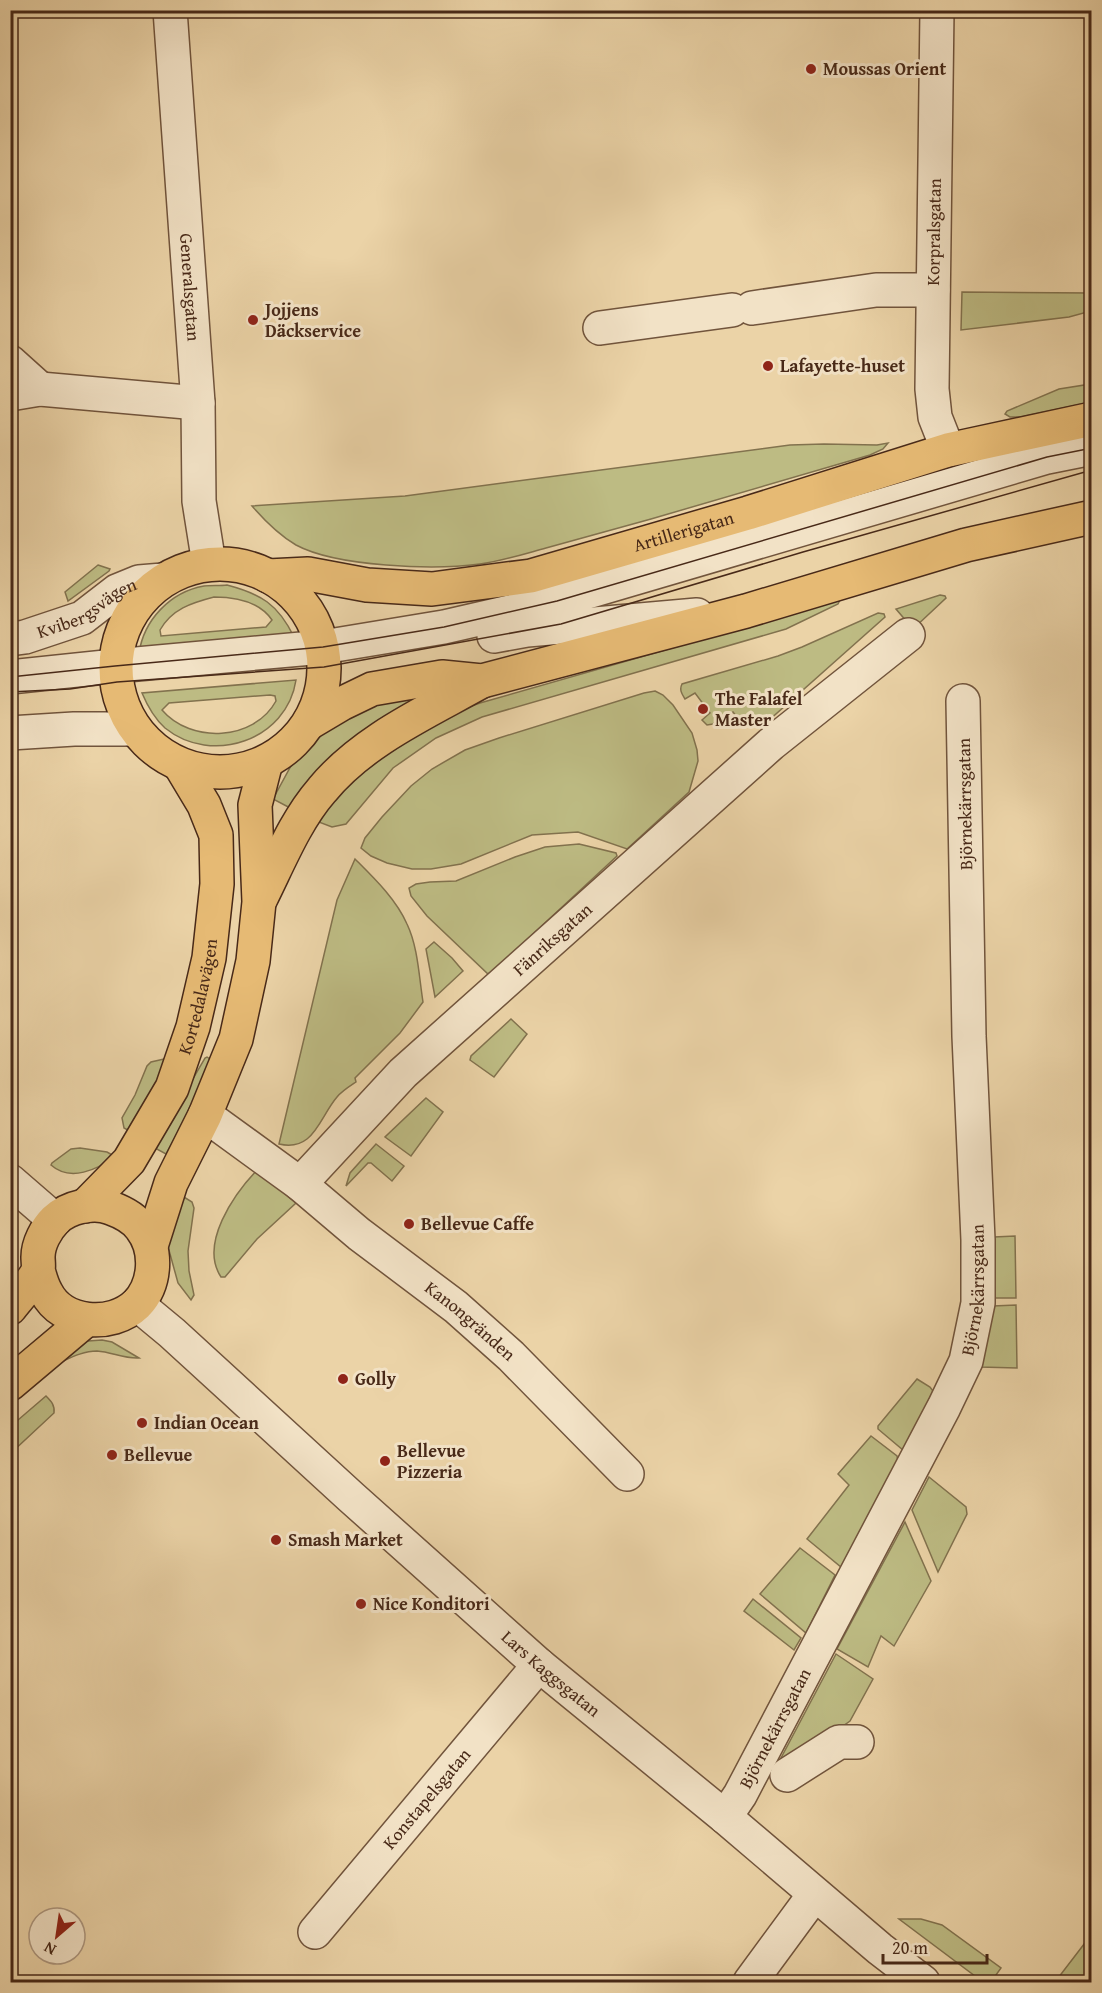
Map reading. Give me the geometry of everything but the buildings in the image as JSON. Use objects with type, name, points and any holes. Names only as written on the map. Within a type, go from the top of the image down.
[{"type":"main road","name":"Artillerigatan","points":[[268,576],[308,574],[367,585],[432,589],[531,576],[748,513],[948,450],[1092,419]]},
{"type":"main road","name":"Artillerigatan","points":[[309,723],[340,704],[372,689],[442,677],[482,681],[746,611],[966,545],[1092,517]]},
{"type":"main road","name":"Artillerigatan","points":[[209,564],[240,565],[268,576],[288,588],[304,605],[315,626],[323,657],[322,693],[309,723],[291,746],[266,762],[246,770],[224,773],[202,771],[180,765],[151,746],[135,729],[123,708],[116,674],[120,637],[129,617],[141,599],[163,580],[185,570],[209,564]]},
{"type":"main road","points":[[259,902],[298,823],[322,789],[357,756],[395,730],[482,681]]},
{"type":"main road","points":[[55,1220],[43,1238],[38,1254],[38,1270],[46,1293],[63,1311],[86,1320],[105,1320],[122,1314],[137,1304],[148,1287],[151,1277],[153,1267],[151,1246],[171,1183],[206,1116],[236,1039],[253,962],[259,902],[255,805],[266,762]]},
{"type":"main road","name":"Kortedalavägen","points":[[55,1220],[67,1212],[85,1206],[129,1161],[172,1088],[193,1027],[209,958],[217,884],[216,835],[204,805],[180,765]]},
{"type":"main road","points":[[85,1206],[106,1206],[126,1214],[141,1228],[151,1246]]},
{"type":"main road","points":[[10,1308],[38,1270]]},
{"type":"main road","points":[[10,1384],[86,1320]]},
{"type":"street","name":"Generalsgatan","points":[[170,10],[198,403],[199,501],[209,564]]},
{"type":"street","name":"Korpralsgatan","points":[[937,10],[932,389],[935,417],[948,450]]},
{"type":"street","points":[[600,328],[876,290],[933,290]]},
{"type":"street","points":[[10,363],[25,392],[198,403]]},
{"type":"street","points":[[323,657],[556,601],[1047,457],[1092,448]]},
{"type":"street","name":"Kvibergsvägen","points":[[10,639],[25,637],[82,618],[117,591],[139,582],[163,580]]},
{"type":"street","points":[[10,677],[116,674],[323,657],[527,630],[746,611]]},
{"type":"street","name":"Fänriksgatan","points":[[300,1184],[411,1066],[771,744],[908,635]]},
{"type":"street","points":[[10,692],[70,689],[116,674]]},
{"type":"street","name":"Björnekärrsgatan","points":[[725,1817],[740,1795],[944,1407],[966,1361],[972,1335],[978,1303],[978,1240],[969,1036],[963,701]]},
{"type":"street","points":[[10,733],[74,729],[135,729]]},
{"type":"street","points":[[206,1116],[300,1184]]},
{"type":"street","points":[[10,1181],[55,1220]]},
{"type":"street","name":"Kanongränden","points":[[300,1184],[359,1234],[471,1321],[511,1356],[627,1474]]},
{"type":"street","name":"Lars Kaggsgatan","points":[[137,1304],[172,1333],[539,1665],[923,1983]]},
{"type":"street","name":"Konstapelsgatan","points":[[315,1932],[539,1665]]},
{"type":"street","points":[[758,1760],[797,1785],[839,1742],[857,1742]]},
{"type":"street","points":[[750,1983],[814,1895]]},
{"type":"shaded area","points":[[962,292],[1091,293],[1091,311],[1069,317],[961,330]]},
{"type":"shaded area","points":[[1091,384],[1091,402],[1021,417],[1010,417],[1005,414],[1007,411],[1059,389]]},
{"type":"shaded area","points":[[888,443],[883,449],[870,455],[625,526],[513,557],[461,566],[386,565],[336,558],[314,552],[284,537],[252,506],[405,496],[790,445]]},
{"type":"shaded area","points":[[98,565],[110,569],[68,601],[65,592]]},
{"type":"shaded area","points":[[227,585],[250,592],[275,608],[294,637],[139,653],[146,629],[170,601],[192,589]],"holes":[[[222,597],[253,604],[272,620],[266,627],[161,636],[160,630],[176,612],[198,602]]]},
{"type":"shaded area","points":[[940,595],[946,598],[913,629],[896,609]]},
{"type":"shaded area","points":[[840,600],[838,604],[786,629],[482,717],[436,738],[393,768],[346,824],[332,827],[316,821],[350,774],[429,721],[480,703]]},
{"type":"shaded area","points":[[878,613],[884,614],[885,617],[768,721],[754,723],[740,721],[733,712],[707,725],[702,720],[710,713],[695,693],[685,699],[682,694],[682,684],[778,656]]},
{"type":"shaded area","points":[[296,680],[290,701],[278,718],[263,732],[245,741],[225,745],[204,745],[184,739],[165,728],[151,711],[142,693]],"holes":[[[275,696],[276,701],[266,714],[253,724],[222,733],[205,733],[189,729],[174,721],[162,710],[169,703]]]},
{"type":"shaded area","points":[[655,691],[673,705],[692,733],[698,761],[689,792],[627,849],[578,832],[532,835],[461,864],[431,869],[412,869],[387,863],[371,856],[361,848],[365,838],[411,786],[432,769],[465,750]]},
{"type":"shaded area","points":[[424,694],[294,810],[273,799],[292,764],[314,738],[376,701]]},
{"type":"shaded area","points":[[579,844],[616,853],[617,856],[488,974],[427,916],[411,896],[409,888],[416,884],[456,881],[545,847]]},
{"type":"shaded area","points":[[355,859],[391,897],[407,924],[416,952],[423,1002],[400,1033],[355,1078],[356,1082],[337,1097],[308,1138],[291,1145],[279,1144],[337,900]]},
{"type":"shaded area","points":[[434,942],[463,971],[435,997],[426,949]]},
{"type":"shaded area","points":[[511,1019],[527,1034],[494,1077],[470,1060],[471,1056]]},
{"type":"shaded area","points":[[207,1057],[213,1061],[166,1154],[153,1147]]},
{"type":"shaded area","points":[[169,1060],[133,1133],[124,1128],[122,1118],[147,1066],[151,1062]]},
{"type":"shaded area","points":[[426,1098],[443,1112],[411,1156],[385,1137]]},
{"type":"shaded area","points":[[376,1144],[404,1166],[392,1181],[368,1163],[346,1186],[350,1173]]},
{"type":"shaded area","points":[[71,1149],[107,1152],[114,1156],[100,1166],[84,1172],[67,1173],[51,1165]]},
{"type":"shaded area","points":[[257,1170],[296,1203],[257,1239],[225,1277],[221,1277],[215,1264],[214,1250],[222,1220],[239,1192]]},
{"type":"shaded area","points":[[179,1194],[192,1202],[194,1208],[188,1251],[194,1295],[191,1300],[178,1283],[167,1243]]},
{"type":"shaded area","points":[[1015,1236],[1016,1298],[994,1298],[994,1237]]},
{"type":"shaded area","points":[[1016,1305],[1017,1368],[980,1367],[993,1306]]},
{"type":"shaded area","points":[[102,1340],[112,1342],[139,1358],[92,1351],[61,1362],[69,1346]]},
{"type":"shaded area","points":[[917,1379],[933,1391],[908,1446],[903,1450],[878,1429],[878,1426]]},
{"type":"shaded area","points":[[46,1396],[53,1405],[54,1413],[11,1453],[11,1426]]},
{"type":"shaded area","points":[[871,1436],[897,1456],[898,1461],[841,1567],[807,1539],[849,1485],[838,1474]]},
{"type":"shaded area","points":[[929,1477],[966,1507],[967,1514],[938,1572],[912,1510]]},
{"type":"shaded area","points":[[905,1522],[931,1581],[894,1646],[881,1636],[868,1667],[837,1649]]},
{"type":"shaded area","points":[[800,1548],[835,1575],[806,1633],[760,1594]]},
{"type":"shaded area","points":[[753,1599],[801,1638],[794,1650],[744,1611]]},
{"type":"shaded area","points":[[836,1654],[873,1679],[850,1721],[789,1764],[781,1758]]},
{"type":"shaded area","points":[[899,1919],[921,1919],[942,1925],[1001,1968],[991,1982],[983,1982]]},
{"type":"shaded area","points":[[1091,1935],[1091,1982],[1055,1982]]},
{"type":"tram line","points":[[10,677],[323,647],[444,627],[557,601],[1047,457],[1092,448]]},
{"type":"tram line","points":[[10,692],[324,667],[561,624],[1092,470]]},
{"type":"place","name":"Moussas Orient","points":[[811,69]]},
{"type":"place","name":"Jojjens Däckservice","points":[[253,320]]},
{"type":"place","name":"Lafayette-huset","points":[[768,366]]},
{"type":"place","name":"The Falafel Master","points":[[703,709]]},
{"type":"place","name":"Bellevue Caffe","points":[[409,1224]]},
{"type":"place","name":"Golly","points":[[343,1379]]},
{"type":"place","name":"Indian Ocean","points":[[142,1423]]},
{"type":"place","name":"Bellevue","points":[[112,1455]]},
{"type":"place","name":"Bellevue Pizzeria","points":[[385,1461]]},
{"type":"place","name":"Smash Market","points":[[276,1540]]},
{"type":"place","name":"Nice Konditori","points":[[361,1604]]}]
